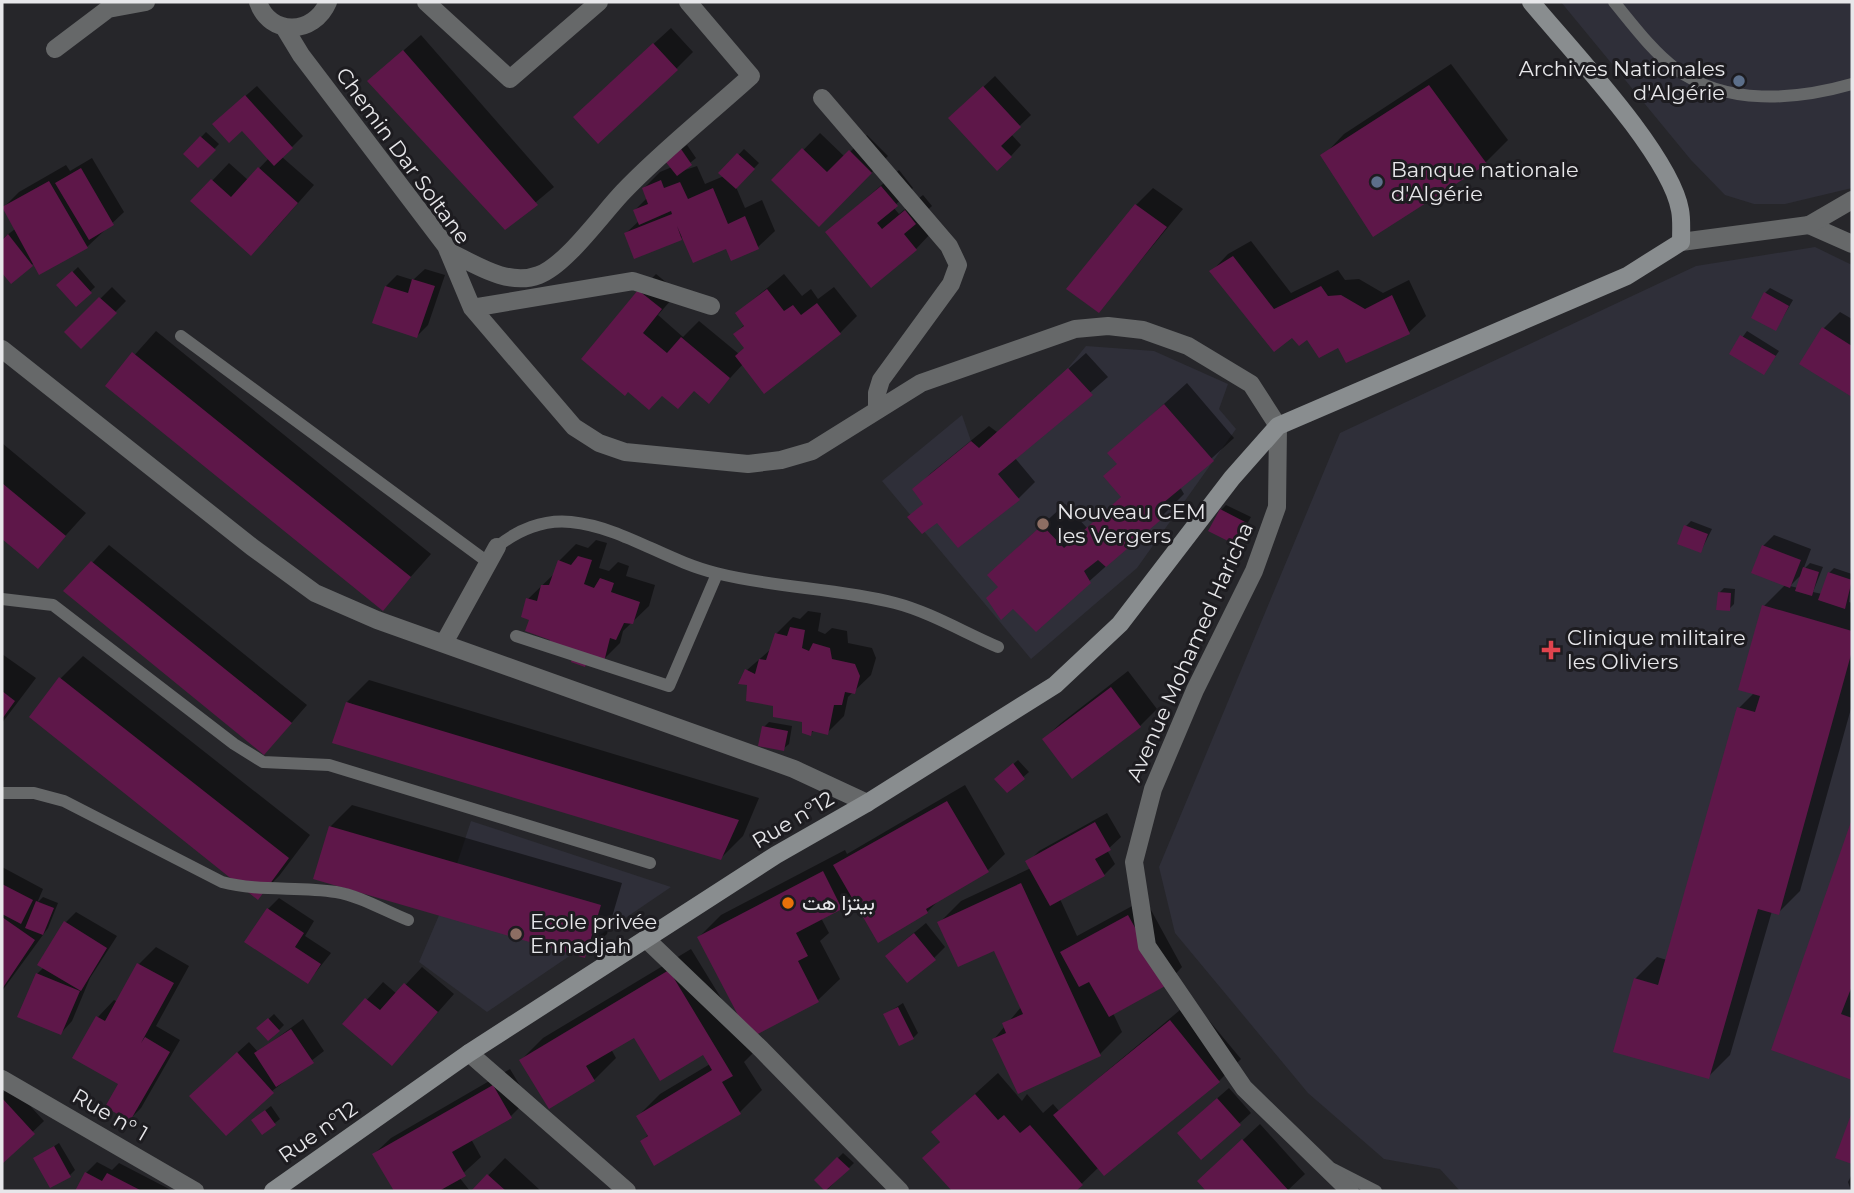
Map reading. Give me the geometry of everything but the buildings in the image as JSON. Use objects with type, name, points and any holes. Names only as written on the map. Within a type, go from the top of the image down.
[{"type":"main road","points":[[1278,426],[1626,276],[1681,242],[1680,210],[1670,180],[1642,136],[1531,2]]},
{"type":"main road","name":"Rue n°12","points":[[274,1191],[469,1053],[776,855],[867,803],[1064,676],[1121,624],[1232,478],[1278,426]]},
{"type":"street","points":[[55,50],[108,9],[146,2]]},
{"type":"street","name":"Chemin Dar Soltane","points":[[258,2],[265,15],[284,27],[301,55],[448,251],[472,308],[574,427],[599,443],[625,452],[748,464],[781,460],[812,451],[921,383],[1074,329],[1108,326],[1143,330],[1188,346],[1251,384],[1278,426]]},
{"type":"street","points":[[284,27],[306,26],[317,20],[328,2]]},
{"type":"street","points":[[426,2],[510,79],[599,2]]},
{"type":"street","points":[[448,251],[499,275],[521,278],[541,275],[575,247],[624,191],[751,76],[688,2]]},
{"type":"street","points":[[822,98],[949,247],[958,265],[951,284],[881,380],[877,410]]},
{"type":"street","points":[[1681,242],[1752,235],[1809,225],[1852,200]]},
{"type":"street","points":[[1809,225],[1852,244]]},
{"type":"street","points":[[472,308],[632,281],[711,306]]},
{"type":"street","points":[[2,349],[252,547],[315,593],[377,620],[794,769],[867,803]]},
{"type":"street","name":"Avenue Mohamed Haricha","points":[[1278,426],[1277,507],[1254,571],[1195,690],[1153,789],[1134,862],[1147,946],[1244,1088],[1350,1191]]},
{"type":"street","points":[[444,642],[493,555]]},
{"type":"street","points":[[646,939],[761,1049],[900,1191]]},
{"type":"street","points":[[469,1053],[627,1191]]},
{"type":"street","name":"Rue n° 1","points":[[2,1079],[195,1191]]},
{"type":"lane","points":[[1614,2],[1651,46],[1676,68],[1702,85],[1736,95],[1776,96],[1823,92],[1852,84]]},
{"type":"lane","points":[[181,336],[493,555],[512,534],[525,530],[568,522],[603,527],[679,562],[716,574],[896,603],[998,647]]},
{"type":"lane","points":[[516,636],[669,686],[716,574]]},
{"type":"lane","points":[[2,599],[53,605],[234,744],[264,762],[330,765],[650,863]]},
{"type":"lane","points":[[2,793],[34,793],[64,802],[222,882],[249,889],[288,886],[340,893],[408,920]]},
{"type":"lane","points":[[1319,1161],[1377,1191]]},
{"type":"shaded area","name":"Archives Nationales d'Algérie","points":[[1561,2],[1852,2],[1852,188],[1785,204],[1754,204],[1725,195],[1691,160]]},
{"type":"shaded area","name":"Clinique militaire les Oliviers","points":[[1815,247],[1852,265],[1852,1191],[1460,1191],[1440,1169],[1384,1159],[1308,1093],[1175,933],[1159,867],[1340,433],[1696,266]]},
{"type":"shaded area","name":"Nouveau CEM les Vergers","points":[[1086,346],[1154,351],[1228,384],[1219,409],[1236,429],[1137,568],[1031,659],[882,481],[962,415],[971,441],[979,448],[1068,368]]},
{"type":"shaded area","name":"Ecole privée Ennadjah","points":[[471,821],[671,887],[487,1012],[419,962],[443,906]]},
{"type":"place","name":"Archives Nationales d'Algérie","points":[[1739,81]]},
{"type":"place","name":"Banque nationale d'Algérie","points":[[1377,182]]},
{"type":"place","name":"Nouveau CEM les Vergers","points":[[1043,524]]},
{"type":"place","name":"Clinique militaire les Oliviers","points":[[1551,650]]},
{"type":"place","name":"بيتزا هت","points":[[788,903]]},
{"type":"place","name":"Ecole privée Ennadjah","points":[[516,934]]}]
